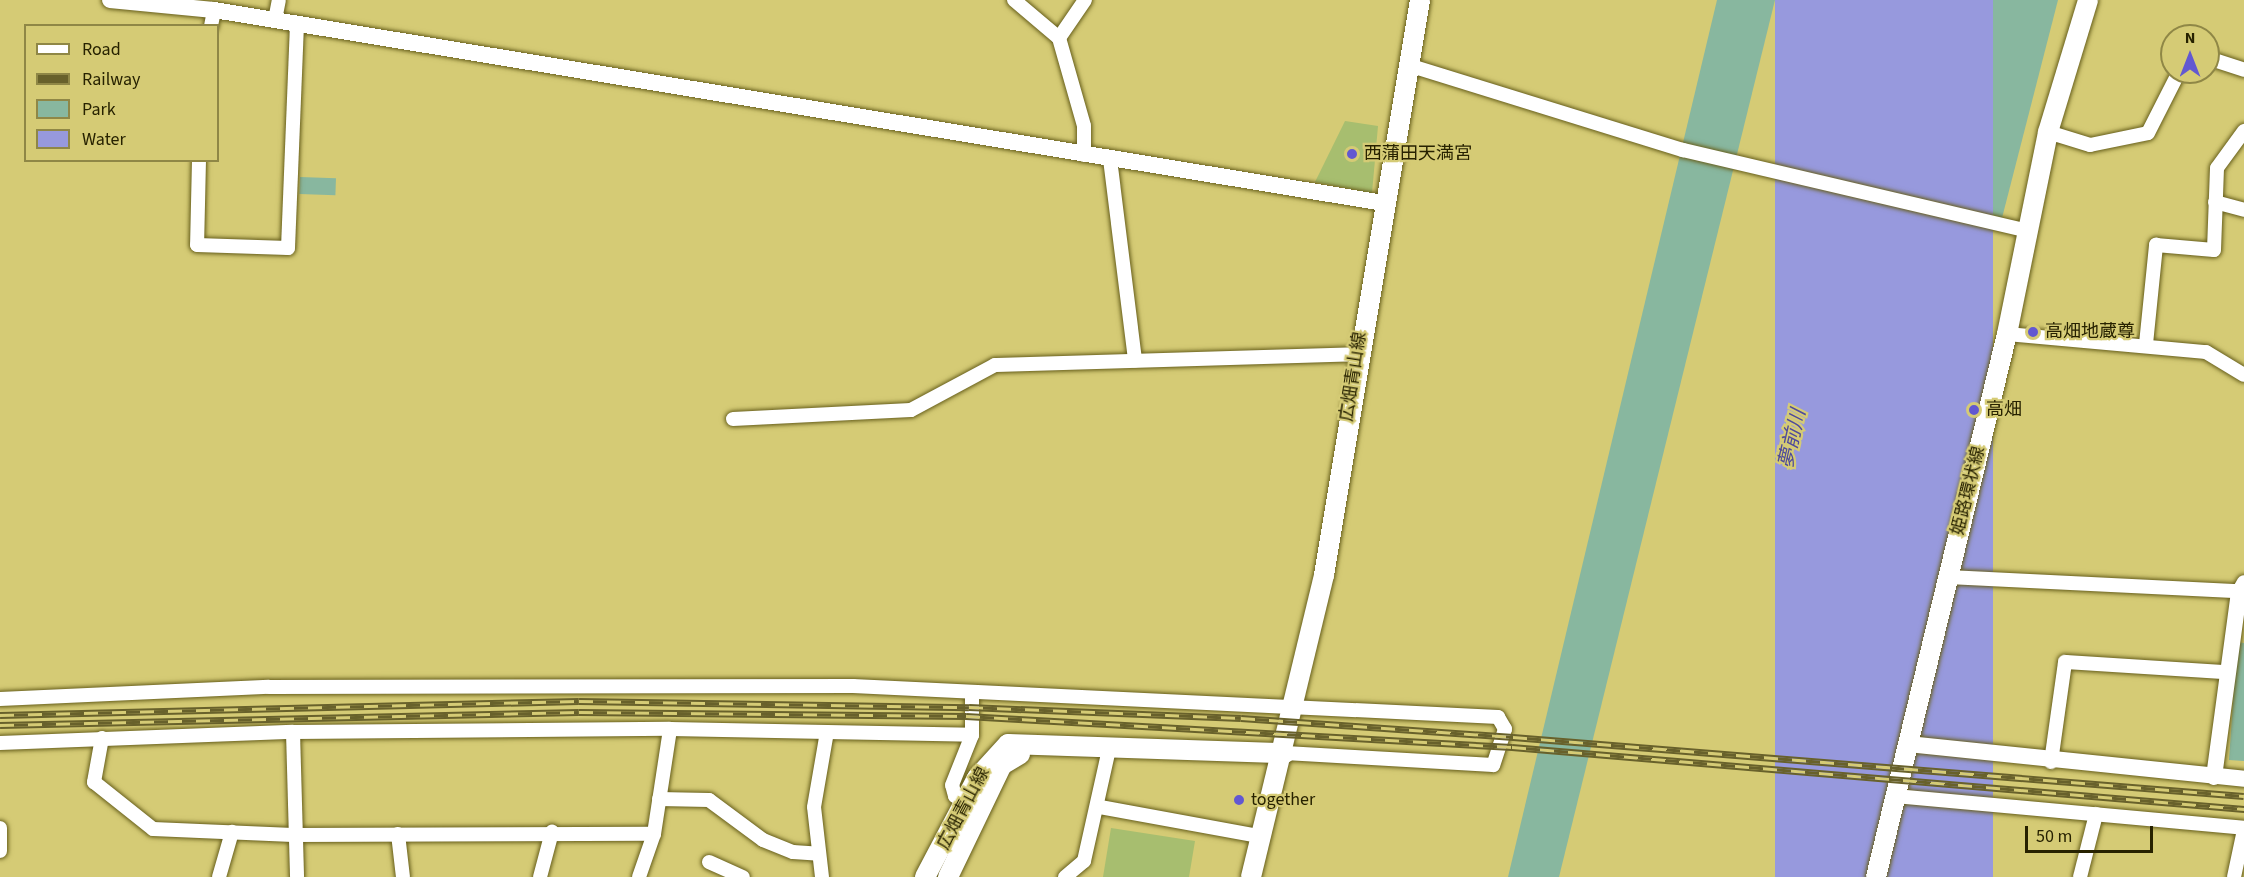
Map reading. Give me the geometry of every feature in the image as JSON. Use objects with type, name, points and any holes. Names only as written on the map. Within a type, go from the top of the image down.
[{"type":"main road","name":"広畑青山線","points":[[1251,877],[1285,753],[1324,575],[1357,354],[1420,0]]},
{"type":"main road","name":"姫路環状線","points":[[1876,877],[2007,334],[2025,230],[2048,132],[2088,0]]},
{"type":"main road","name":"広畑青山線","points":[[925,877],[993,757],[1008,744],[1285,753]]},
{"type":"main road","name":"広畑青山線","points":[[948,877],[1002,765],[1042,745]]},
{"type":"street","points":[[110,0],[213,18],[275,20],[297,26],[1383,203]]},
{"type":"street","points":[[275,20],[279,0]]},
{"type":"street","points":[[1014,0],[1059,38],[1084,126],[1084,154]]},
{"type":"street","points":[[1059,38],[1085,0]]},
{"type":"street","points":[[199,162],[197,245],[288,248],[297,26]]},
{"type":"street","points":[[2220,62],[2244,70]]},
{"type":"street","points":[[1408,65],[1683,150],[2025,230]]},
{"type":"street","points":[[2048,132],[2090,146],[2148,133],[2173,84]]},
{"type":"street","points":[[2146,344],[2156,245],[2214,250],[2217,168],[2244,131]]},
{"type":"street","points":[[1110,159],[1135,360]]},
{"type":"street","points":[[2215,202],[2244,210]]},
{"type":"street","points":[[2007,334],[2146,344],[2206,352],[2244,375]]},
{"type":"street","points":[[733,419],[900,412],[995,365],[1357,354]]},
{"type":"street","points":[[1948,577],[2242,588],[2224,672],[2214,777]]},
{"type":"street","points":[[2051,762],[2065,662],[2224,672]]},
{"type":"street","points":[[0,699],[463,685],[972,692],[1296,705],[1498,717],[1505,729],[1493,765],[1285,753]]},
{"type":"street","points":[[966,801],[955,796],[952,785],[972,735],[972,692]]},
{"type":"street","points":[[0,743],[292,732],[670,729],[972,735]]},
{"type":"street","points":[[639,877],[654,834],[670,729]]},
{"type":"street","points":[[292,732],[293,835],[297,877]]},
{"type":"street","points":[[822,877],[814,807],[827,732]]},
{"type":"street","points":[[102,738],[94,782],[153,829],[293,835],[552,832],[654,834]]},
{"type":"street","points":[[1908,744],[2051,762],[2244,779]]},
{"type":"street","points":[[1065,877],[1084,861],[1100,807],[1109,749]]},
{"type":"street","points":[[1895,796],[2244,829],[2234,877]]},
{"type":"street","points":[[659,800],[710,800],[763,840],[793,852],[819,854]]},
{"type":"street","points":[[1100,807],[1263,837]]},
{"type":"street","points":[[2080,877],[2096,814]]},
{"type":"street","points":[[0,828],[0,851]]},
{"type":"street","points":[[219,877],[232,832]]},
{"type":"street","points":[[540,877],[552,832]]},
{"type":"street","points":[[398,834],[403,877]]},
{"type":"street","points":[[709,862],[742,877]]},
{"type":"green space","points":[[1717,0],[1775,0],[1559,877],[1508,877]]},
{"type":"green space","points":[[1993,0],[2058,0],[2002,218],[1946,200]]},
{"type":"green space","points":[[300,177],[336,178],[335,195],[299,194]]},
{"type":"green space","points":[[2237,642],[2244,643],[2244,761],[2229,760]]},
{"type":"water","name":"夢前川","points":[[1775,0],[1993,0],[1993,877],[1775,877]]},
{"type":"building","name":"西蒲田天満宮","points":[[1345,121],[1378,126],[1372,193],[1315,182]]},
{"type":"building","points":[[1111,828],[1195,841],[1189,877],[1103,877]]},
{"type":"railway","points":[[0,715],[579,701],[969,707],[1241,718],[1513,737],[2244,796]]},
{"type":"railway","points":[[0,725],[579,712],[966,716],[1512,747],[2244,809]]},
{"type":"place","name":"西蒲田天満宮","points":[[1352,154]]},
{"type":"place","name":"高畑地蔵尊","points":[[2033,332]]},
{"type":"place","name":"高畑","points":[[1974,410]]},
{"type":"place","name":"together","points":[[1239,800]]}]
